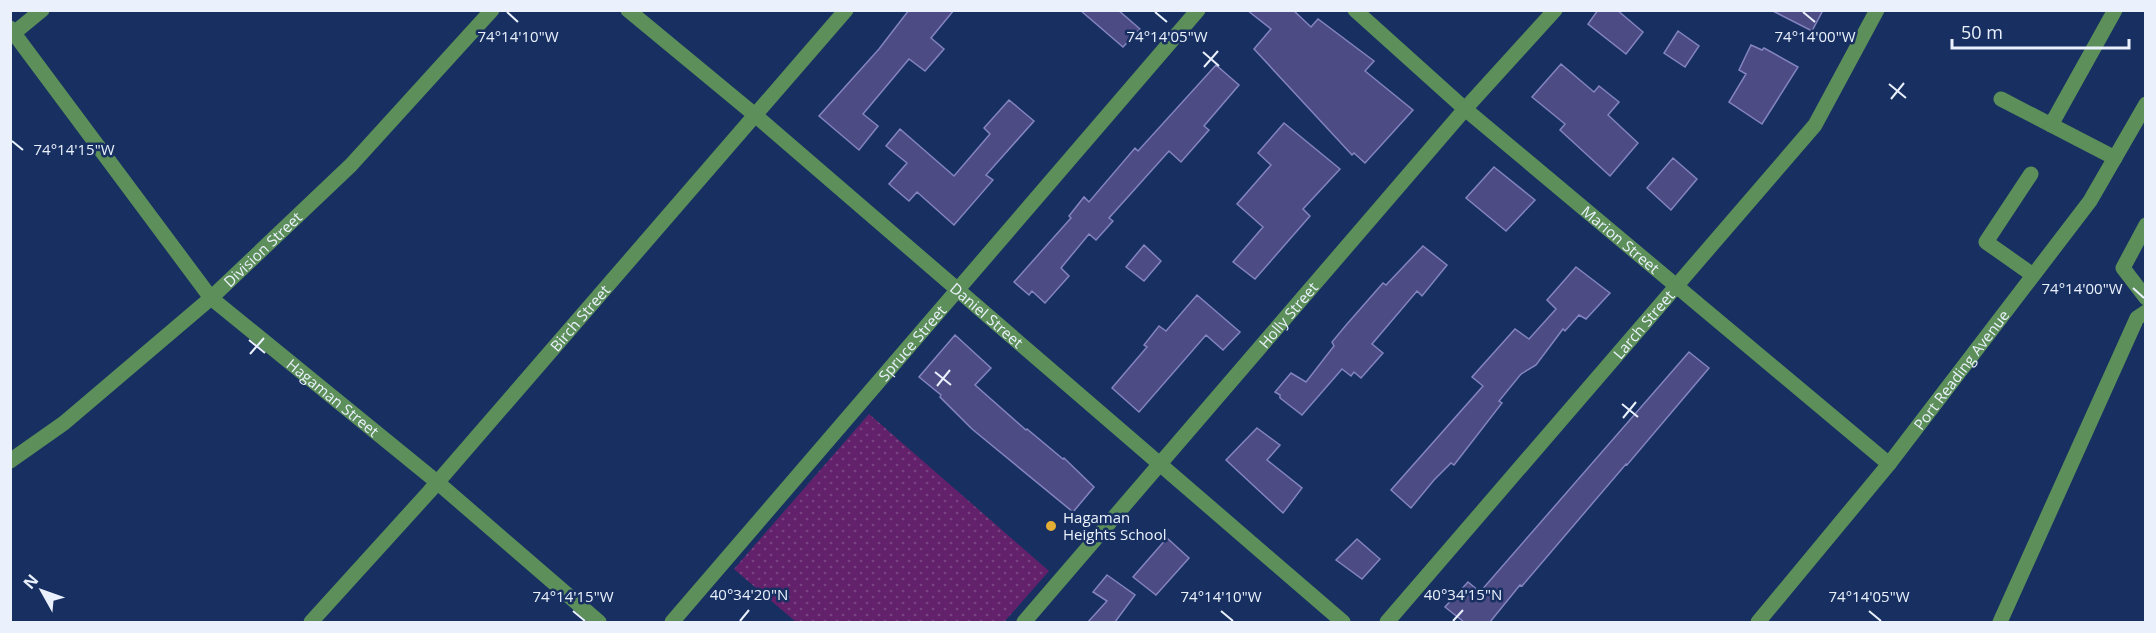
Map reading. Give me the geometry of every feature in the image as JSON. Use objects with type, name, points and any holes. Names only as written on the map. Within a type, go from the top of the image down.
[{"type":"street","points":[[12,30],[42,10]]},
{"type":"street","name":"Division Street","points":[[10,461],[64,423],[210,298],[351,165],[492,10]]},
{"type":"street","name":"Daniel Street","points":[[628,10],[755,115],[1343,622]]},
{"type":"street","name":"Birch Street","points":[[310,622],[437,482],[846,10]]},
{"type":"street","name":"Spruce Street","points":[[672,622],[1198,10]]},
{"type":"street","name":"Marion Street","points":[[1355,10],[1465,110],[1889,464]]},
{"type":"street","name":"Holly Street","points":[[1024,622],[1465,110],[1555,10]]},
{"type":"street","name":"Larch Street","points":[[1387,622],[1815,125],[1877,10]]},
{"type":"street","points":[[2051,125],[2115,10]]},
{"type":"street","name":"Hagaman Street","points":[[12,30],[210,298],[437,482],[599,622]]},
{"type":"street","points":[[2001,99],[2115,158]]},
{"type":"street","name":"Port Reading Avenue","points":[[1758,622],[1889,464],[2090,201],[2145,104]]},
{"type":"street","points":[[2031,174],[1986,242],[2033,275]]},
{"type":"street","points":[[2145,225],[2123,268],[2145,298]]},
{"type":"street","points":[[2000,622],[2137,318],[2145,312]]},
{"type":"shaded area","points":[[869,414],[1049,571],[1004,622],[796,622],[734,569]]},
{"type":"building","points":[[909,10],[954,10],[931,38],[944,49],[925,71],[909,59],[863,114],[878,126],[859,150],[819,116],[879,49]]},
{"type":"building","points":[[1080,10],[1118,10],[1140,29],[1123,47]]},
{"type":"building","points":[[1247,10],[1293,10],[1311,27],[1318,19],[1374,61],[1365,71],[1413,110],[1365,163],[1354,153],[1352,155],[1254,49],[1271,29]]},
{"type":"building","points":[[1598,10],[1617,10],[1643,32],[1626,54],[1588,24]]},
{"type":"building","points":[[1771,10],[1823,10],[1812,31]]},
{"type":"building","points":[[1678,31],[1699,46],[1685,67],[1664,53]]},
{"type":"building","points":[[1751,45],[1762,50],[1764,48],[1798,67],[1762,124],[1729,102],[1746,74],[1739,70]]},
{"type":"building","points":[[1561,64],[1594,92],[1599,86],[1619,102],[1608,115],[1638,143],[1610,176],[1560,130],[1565,124],[1532,97]]},
{"type":"building","points":[[1216,65],[1239,85],[1204,126],[1209,130],[1181,162],[1169,151],[1109,218],[1113,221],[1096,240],[1089,234],[1061,268],[1069,276],[1045,303],[1032,291],[1029,295],[1014,282],[1071,218],[1069,216],[1084,197],[1089,202],[1135,148],[1138,151]]},
{"type":"building","points":[[1009,100],[1034,121],[986,175],[993,180],[954,225],[917,192],[909,201],[889,184],[907,163],[886,146],[900,129],[954,176],[990,134],[984,128]]},
{"type":"building","points":[[1284,123],[1340,169],[1303,209],[1310,216],[1255,279],[1233,262],[1263,227],[1237,204],[1271,165],[1258,153]]},
{"type":"building","points":[[1673,158],[1697,179],[1671,210],[1647,188]]},
{"type":"building","points":[[1494,167],[1535,200],[1506,231],[1466,198]]},
{"type":"building","points":[[1144,245],[1161,261],[1144,281],[1126,267]]},
{"type":"building","points":[[1423,246],[1447,265],[1422,296],[1417,291],[1372,344],[1383,353],[1361,378],[1354,372],[1351,376],[1342,369],[1302,415],[1280,398],[1280,395],[1275,392],[1291,373],[1306,382],[1334,346],[1332,342],[1347,324],[1383,283],[1386,285]]},
{"type":"building","points":[[1576,267],[1610,293],[1586,319],[1579,315],[1565,331],[1563,329],[1536,365],[1521,374],[1499,401],[1502,403],[1454,465],[1451,463],[1434,480],[1411,508],[1391,490],[1483,386],[1472,377],[1515,329],[1529,339],[1556,309],[1547,300]]},
{"type":"building","points":[[1197,295],[1240,332],[1223,350],[1206,335],[1139,412],[1112,388],[1147,347],[1144,345],[1159,326],[1166,331]]},
{"type":"building","points":[[955,335],[991,368],[975,385],[1026,430],[1064,458],[1094,487],[1073,512],[972,429],[940,397],[941,395],[919,377]]},
{"type":"building","points":[[1689,352],[1709,368],[1490,622],[1464,622],[1445,607],[1468,582],[1480,592]]},
{"type":"building","points":[[1257,428],[1280,445],[1267,460],[1302,488],[1283,513],[1226,460]]},
{"type":"building","points":[[1167,538],[1189,558],[1156,595],[1133,577]]},
{"type":"building","points":[[1357,539],[1380,559],[1362,579],[1336,560]]},
{"type":"building","points":[[1107,575],[1135,595],[1115,622],[1088,622],[1107,601],[1093,592]]},
{"type":"place","name":"Hagaman Heights School","points":[[1051,526]]}]
